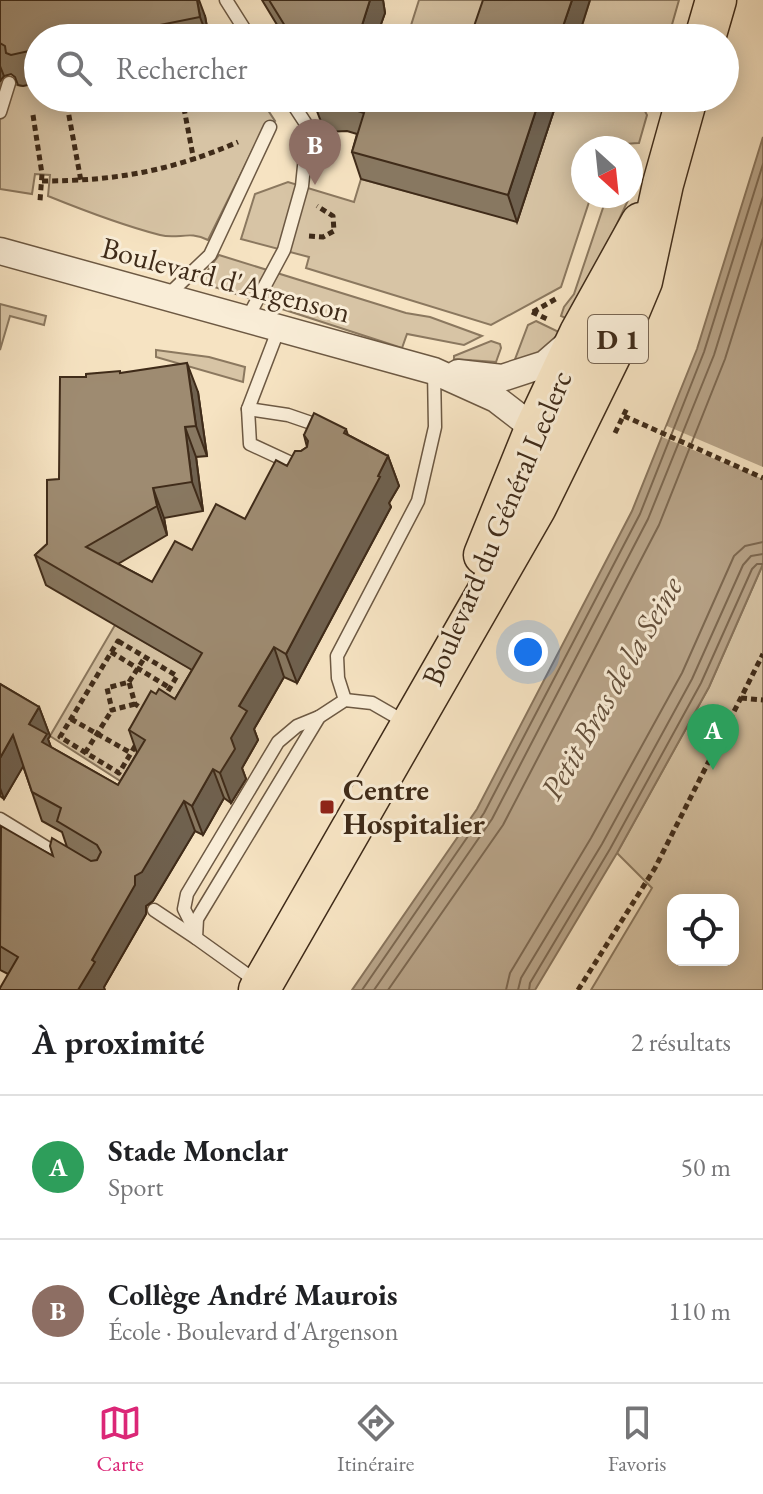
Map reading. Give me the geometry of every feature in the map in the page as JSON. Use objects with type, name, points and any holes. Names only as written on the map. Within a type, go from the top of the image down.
[{"type":"main road","points":[[709,24],[716,0]]},
{"type":"main road","name":"Boulevard du Général Leclerc","points":[[260,987],[536,507],[614,348],[642,281],[663,184],[683,112]]},
{"type":"main road","name":"Boulevard du Général Leclerc","points":[[417,714],[540,418],[580,333],[663,184]]},
{"type":"street","name":"Boulevard d'Argenson","points":[[0,251],[434,371],[540,418]]},
{"type":"street","name":"Boulevard d'Argenson","points":[[434,371],[502,378],[545,364],[580,333]]},
{"type":"street","name":"Boulevard d'Argenson","points":[[502,378],[540,418]]},
{"type":"street","points":[[540,418],[554,431],[546,484]]},
{"type":"lane","points":[[226,0],[241,24]]},
{"type":"lane","points":[[0,112],[9,83]]},
{"type":"lane","points":[[247,319],[284,250],[302,186],[308,127],[298,112]]},
{"type":"lane","points":[[166,297],[210,255],[270,127]]},
{"type":"lane","points":[[279,328],[248,409],[250,444],[310,472]]},
{"type":"lane","points":[[345,700],[338,678],[337,656],[418,501],[435,427],[434,371]]},
{"type":"lane","points":[[248,409],[288,415],[338,433]]},
{"type":"lane","points":[[195,933],[184,909],[187,894],[278,742],[297,726],[319,717],[345,700],[417,714]]},
{"type":"lane","points":[[195,933],[197,919],[319,717]]},
{"type":"lane","points":[[0,819],[78,866]]},
{"type":"lane","points":[[154,910],[195,933],[260,987]]},
{"type":"path","points":[[68,112],[81,181]]},
{"type":"path","points":[[185,112],[194,161]]},
{"type":"path","points":[[33,115],[42,181],[40,201]]},
{"type":"path","points":[[42,181],[120,178],[194,161],[244,140]]},
{"type":"path","points":[[532,312],[570,290]]},
{"type":"path","points":[[624,416],[763,478]]},
{"type":"path","points":[[118,641],[177,676],[119,773],[60,737],[111,652],[118,641]]},
{"type":"path","points":[[111,652],[170,688]]},
{"type":"path","points":[[578,990],[655,868],[763,654]]},
{"type":"path","points":[[95,681],[107,688],[129,682],[145,657]]},
{"type":"path","points":[[129,682],[135,704],[154,716]]},
{"type":"path","points":[[107,688],[112,710]]},
{"type":"path","points":[[741,698],[763,700]]},
{"type":"path","points":[[85,753],[112,710],[135,704]]},
{"type":"path","points":[[71,719],[131,753]]},
{"type":"shaded area","points":[[419,0],[501,0],[493,24],[411,24]]},
{"type":"shaded area","points":[[590,0],[679,0],[672,24],[582,24]]},
{"type":"shaded area","points":[[0,81],[24,85],[24,112],[269,112],[275,121],[264,127],[208,240],[146,231],[48,196],[50,175],[35,174],[32,194],[0,189]]},
{"type":"shaded area","points":[[553,112],[645,112],[647,115],[641,136],[571,136],[571,208],[587,208],[561,287],[491,325],[306,268],[309,257],[241,239],[255,194],[288,182],[354,202],[361,179],[517,221]]},
{"type":"shaded area","points":[[603,208],[624,208],[572,321],[561,316],[574,294]]},
{"type":"shaded area","points":[[219,255],[406,313],[430,317],[482,336],[464,345],[407,334],[402,348],[199,282]]},
{"type":"shaded area","points":[[0,304],[46,316],[44,325],[10,316],[0,350]]},
{"type":"shaded area","points":[[536,321],[561,333],[540,357],[514,362],[528,325]]},
{"type":"shaded area","points":[[491,341],[500,344],[501,348],[496,362],[454,359],[454,356]]},
{"type":"shaded area","points":[[156,350],[209,357],[245,367],[243,382],[156,357]]},
{"type":"shaded area","points":[[763,564],[763,990],[591,990],[652,888],[617,853],[709,687]]},
{"type":"shaded area","points":[[115,625],[194,671],[125,784],[50,736]]},
{"type":"water","name":"Petit Bras de la Seine","points":[[763,137],[763,564],[709,687],[617,853],[535,990],[352,990],[477,809],[632,511],[697,349]]},
{"type":"pier","points":[[667,426],[763,467],[763,479],[662,437]]},
{"type":"building","points":[[0,0],[197,0],[200,17],[165,24],[24,24],[24,52],[11,55],[0,43]]},
{"type":"building","points":[[269,0],[370,0],[362,24],[284,24]]},
{"type":"building","points":[[483,0],[572,0],[564,24],[475,24]]},
{"type":"building","points":[[361,112],[535,112],[508,195],[352,152],[364,113]]},
{"type":"building","points":[[187,363],[196,426],[185,427],[192,482],[153,488],[157,506],[86,547],[152,582],[175,541],[192,550],[216,504],[245,519],[276,460],[287,466],[295,451],[307,447],[308,441],[304,435],[314,413],[388,456],[380,477],[286,654],[274,647],[239,706],[247,711],[231,738],[235,749],[220,773],[213,769],[192,806],[184,801],[142,872],[135,876],[135,885],[78,990],[0,990],[18,957],[0,946],[1,826],[53,856],[50,846],[52,838],[91,861],[97,860],[101,852],[97,845],[57,821],[61,808],[32,792],[13,735],[0,758],[0,684],[39,707],[29,724],[47,734],[42,742],[118,785],[145,740],[129,730],[151,691],[156,694],[159,689],[175,699],[202,653],[35,555],[47,544],[47,480],[59,479],[60,377],[86,377],[86,374],[120,373]]},
{"type":"place","name":"Collège André Maurois","points":[[315,185]]},
{"type":"place","name":"Stade Monclar","points":[[713,770]]},
{"type":"place","name":"Centre Hospitalier","points":[[327,807]]}]
